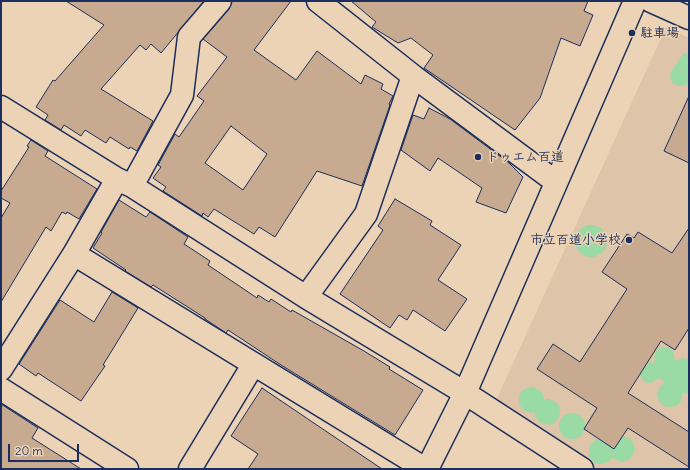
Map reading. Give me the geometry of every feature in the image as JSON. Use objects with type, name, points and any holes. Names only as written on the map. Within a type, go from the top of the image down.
[{"type":"street","points":[[1,369],[74,254],[124,183],[182,95],[189,37],[220,1]]},
{"type":"street","points":[[318,1],[414,76],[556,182]]},
{"type":"street","points":[[74,254],[253,365],[426,469],[465,393],[635,1]]},
{"type":"street","points":[[651,1],[689,18]]},
{"type":"street","points":[[306,297],[366,214],[414,76]]},
{"type":"street","points":[[1,106],[306,297],[465,393],[582,469]]},
{"type":"street","points":[[190,469],[253,365]]},
{"type":"street","points":[[1,389],[127,469]]},
{"type":"shaded area","name":"市立百道小学校","points":[[666,27],[689,38],[689,469],[597,469],[494,405]]},
{"type":"green space","points":[[689,53],[689,82],[686,85],[678,86],[672,82],[670,77],[671,72],[683,54]]},
{"type":"green space","points":[[594,225],[600,227],[605,232],[607,241],[605,250],[600,255],[588,257],[582,255],[577,250],[575,238],[577,232],[582,227]]},
{"type":"green space","points":[[664,347],[673,351],[675,361],[682,358],[687,359],[689,350],[689,394],[683,392],[681,401],[676,406],[670,407],[664,406],[659,401],[657,394],[664,381],[658,378],[651,383],[645,382],[641,378],[640,373],[644,364],[649,362],[654,363],[655,352],[659,348]]},
{"type":"green space","points":[[532,387],[538,389],[543,394],[544,400],[548,399],[554,401],[559,406],[560,412],[558,419],[554,423],[547,425],[541,423],[536,418],[535,412],[531,413],[525,411],[520,406],[520,393],[525,389]]},
{"type":"green space","points":[[572,413],[581,417],[585,426],[581,435],[572,439],[563,435],[559,426],[563,417]]},
{"type":"green space","points":[[622,436],[629,438],[633,442],[635,449],[633,455],[628,460],[622,462],[613,458],[608,462],[601,464],[595,463],[590,458],[590,445],[595,440]]},
{"type":"building","points":[[66,1],[204,1],[161,53],[151,44],[146,50],[140,45],[101,89],[153,121],[137,151],[130,147],[129,149],[110,137],[106,143],[85,130],[81,136],[64,125],[61,130],[45,120],[48,115],[36,107],[53,80],[55,81],[104,25]]},
{"type":"building","points":[[232,1],[291,1],[254,50],[296,80],[317,51],[361,84],[365,75],[383,84],[381,89],[393,96],[362,186],[317,171],[275,237],[259,227],[254,234],[214,209],[208,217],[203,213],[202,216],[163,191],[166,187],[153,178],[161,167],[158,165],[175,134],[179,137],[204,101],[197,96],[227,57],[203,39],[229,9]],"holes":[[[231,126],[267,154],[243,190],[205,163]]]},
{"type":"building","points":[[351,1],[588,1],[584,11],[593,15],[580,46],[561,38],[540,98],[515,130],[424,68],[433,55],[411,38],[398,43],[372,27],[376,22]]},
{"type":"building","points":[[689,96],[689,163],[664,151]]},
{"type":"building","name":"ドゥエム百道","points":[[429,108],[450,119],[509,163],[523,177],[506,213],[476,202],[482,188],[438,158],[430,171],[401,150],[413,115],[424,119]]},
{"type":"building","points":[[31,140],[48,151],[45,156],[97,189],[79,219],[67,212],[66,214],[62,212],[51,231],[46,227],[1,302],[1,218],[10,203],[1,198],[1,191],[29,147],[27,146]]},
{"type":"building","points":[[395,199],[432,221],[430,225],[461,245],[438,280],[467,299],[445,331],[413,310],[407,320],[399,315],[390,328],[340,294],[383,230],[378,226]]},
{"type":"building","points":[[119,200],[146,217],[150,212],[188,237],[184,244],[210,261],[208,265],[257,298],[258,295],[269,302],[271,299],[291,312],[292,310],[364,351],[390,367],[389,369],[423,390],[395,435],[281,365],[228,330],[226,333],[153,285],[151,287],[125,271],[126,270],[93,248]]},
{"type":"building","points":[[689,228],[689,328],[675,350],[661,341],[628,393],[689,432],[689,467],[628,428],[614,449],[584,429],[597,408],[537,369],[553,344],[580,362],[627,289],[602,272],[627,234],[634,238],[638,232],[672,253]]},
{"type":"building","points":[[112,292],[138,308],[103,365],[105,366],[81,401],[38,373],[36,376],[19,364],[60,300],[94,322]]},
{"type":"building","points":[[262,388],[382,469],[248,469],[258,454],[231,436]]},
{"type":"building","points":[[1,404],[38,428],[32,438],[81,469],[1,469]]},
{"type":"place","name":"駐車場","points":[[632,33]]},
{"type":"place","name":"ドゥエム百道","points":[[478,157]]},
{"type":"place","name":"市立百道小学校","points":[[629,240]]}]
